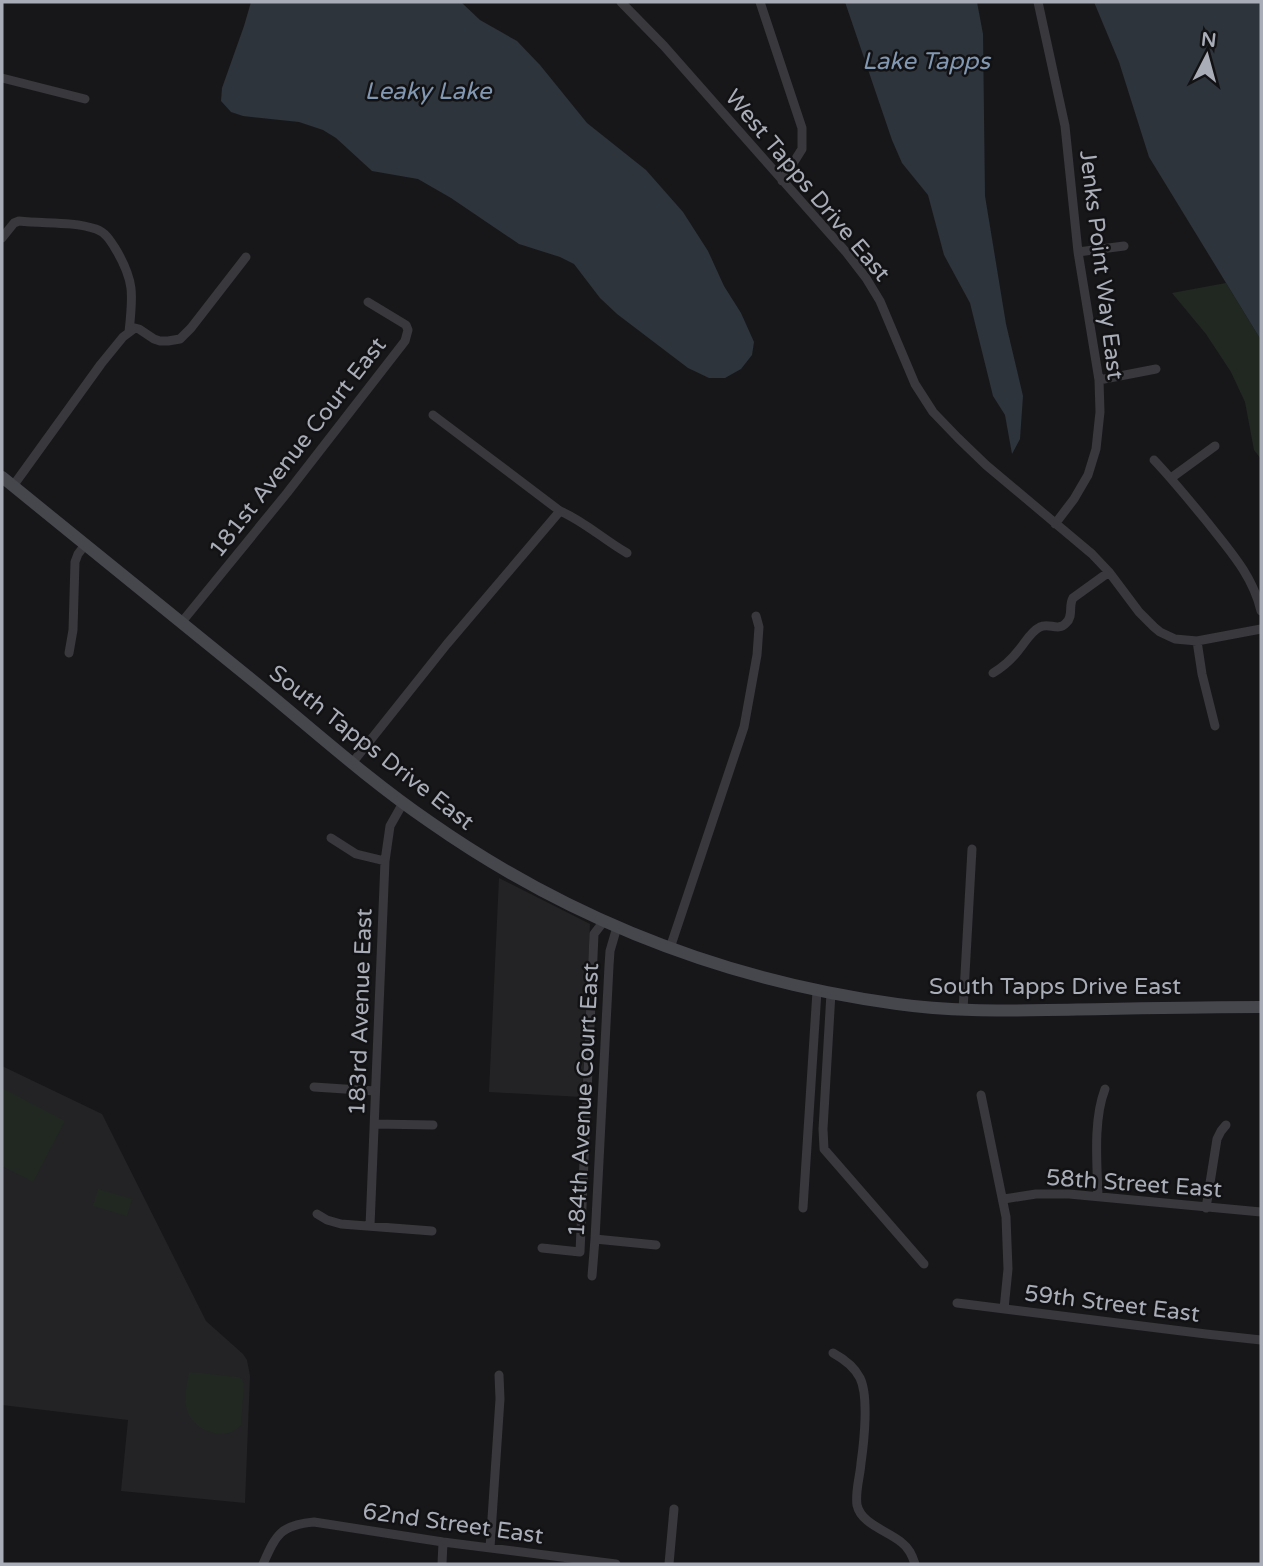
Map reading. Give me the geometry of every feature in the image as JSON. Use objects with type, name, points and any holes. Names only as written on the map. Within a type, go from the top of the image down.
[{"type":"street","name":"West Tapps Drive East","points":[[621,2],[664,46],[866,278],[880,300],[915,384],[948,429],[1092,555],[1109,572],[1139,612],[1160,632],[1175,639],[1197,641],[1261,629]]},
{"type":"street","points":[[760,2],[802,128],[802,149],[782,181]]},
{"type":"street","name":"Jenks Point Way East","points":[[1038,2],[1065,125],[1078,252],[1098,380],[1100,422],[1096,449],[1082,487],[1055,524]]},
{"type":"street","points":[[2,78],[85,99]]},
{"type":"street","points":[[2,238],[14,223],[19,221],[68,223],[101,231],[113,244],[131,281],[129,332]]},
{"type":"street","points":[[1078,252],[1124,246]]},
{"type":"street","points":[[13,486],[80,393],[129,332],[139,328],[154,339],[180,339],[246,257]]},
{"type":"street","name":"181st Avenue Court East","points":[[181,623],[288,493],[405,341],[408,330],[406,325],[368,302]]},
{"type":"street","points":[[1098,380],[1156,369]]},
{"type":"street","points":[[433,415],[560,511],[573,516],[627,554]]},
{"type":"street","points":[[1171,478],[1215,446]]},
{"type":"street","points":[[1154,460],[1242,566],[1255,590],[1261,611]]},
{"type":"street","name":"South Tapps Drive East","points":[[2,477],[403,803],[498,866],[617,927],[739,971],[831,993],[900,1004],[963,1010],[1023,1011],[1261,1007]]},
{"type":"street","points":[[353,762],[431,663],[560,511]]},
{"type":"street","points":[[69,653],[73,630],[75,562],[85,545]]},
{"type":"street","points":[[993,673],[1003,667],[1040,627],[1046,625],[1058,628],[1066,624],[1071,616],[1073,598],[1109,572]]},
{"type":"street","points":[[670,948],[744,727],[757,655],[759,627],[756,616]]},
{"type":"street","points":[[1197,641],[1215,726]]},
{"type":"street","name":"183rd Avenue East","points":[[370,1226],[385,861],[390,826],[403,803]]},
{"type":"street","points":[[331,838],[356,854],[385,861]]},
{"type":"street","points":[[963,1010],[972,849]]},
{"type":"street","points":[[542,1248],[580,1252],[594,934],[604,921]]},
{"type":"street","name":"184th Avenue Court East","points":[[592,1276],[610,951],[617,927]]},
{"type":"street","points":[[803,1208],[817,990]]},
{"type":"street","points":[[831,993],[824,1149],[924,1264]]},
{"type":"street","points":[[314,1087],[375,1091]]},
{"type":"street","points":[[1098,1196],[1098,1113],[1105,1089]]},
{"type":"street","points":[[981,1095],[1004,1199],[1009,1252],[1003,1309]]},
{"type":"street","points":[[375,1124],[433,1125]]},
{"type":"street","points":[[1206,1208],[1217,1139],[1226,1125]]},
{"type":"street","name":"58th Street East","points":[[1004,1199],[1053,1194],[1098,1196],[1261,1212]]},
{"type":"street","points":[[317,1214],[341,1224],[432,1231]]},
{"type":"street","points":[[596,1239],[656,1245]]},
{"type":"street","name":"59th Street East","points":[[957,1303],[1261,1339]]},
{"type":"street","points":[[833,1353],[855,1370],[865,1397],[858,1507],[863,1517],[903,1543],[915,1564]]},
{"type":"street","points":[[499,1375],[500,1399],[487,1548],[499,1375]]},
{"type":"street","points":[[669,1564],[674,1509]]},
{"type":"street","name":"62nd Street East","points":[[263,1564],[271,1546],[286,1528],[293,1524],[314,1522],[554,1560],[616,1564]]},
{"type":"street","points":[[442,1564],[443,1542]]},
{"type":"shaded area","points":[[1226,283],[1261,340],[1261,459],[1254,450],[1245,402],[1231,372],[1206,334],[1172,293]]},
{"type":"shaded area","points":[[499,878],[590,924],[582,1097],[489,1092]]},
{"type":"shaded area","points":[[2,1066],[102,1114],[206,1321],[247,1360],[250,1376],[245,1503],[121,1491],[128,1420],[2,1405]]},
{"type":"shaded area","points":[[2,1088],[65,1121],[33,1182],[2,1166]]},
{"type":"shaded area","points":[[98,1189],[132,1199],[127,1216],[93,1206]]},
{"type":"shaded area","points":[[189,1372],[242,1379],[244,1385],[241,1425],[235,1430],[219,1434],[196,1424],[186,1405]]},
{"type":"water","name":"Leaky Lake","points":[[251,2],[461,2],[480,20],[517,41],[587,123],[646,170],[683,212],[708,251],[724,286],[741,313],[754,342],[752,355],[741,369],[725,378],[709,378],[688,368],[617,314],[600,298],[574,264],[519,244],[418,179],[372,171],[336,138],[323,130],[299,122],[243,116],[231,112],[221,101],[222,88]]},
{"type":"water","name":"Lake Tapps","points":[[845,2],[977,2],[983,34],[985,196],[1006,324],[1023,396],[1020,439],[1012,454],[1005,415],[993,396],[970,303],[944,255],[928,195],[902,163],[892,140]]},
{"type":"water","points":[[1094,2],[1261,2],[1261,340],[1149,157],[1119,62]]}]
